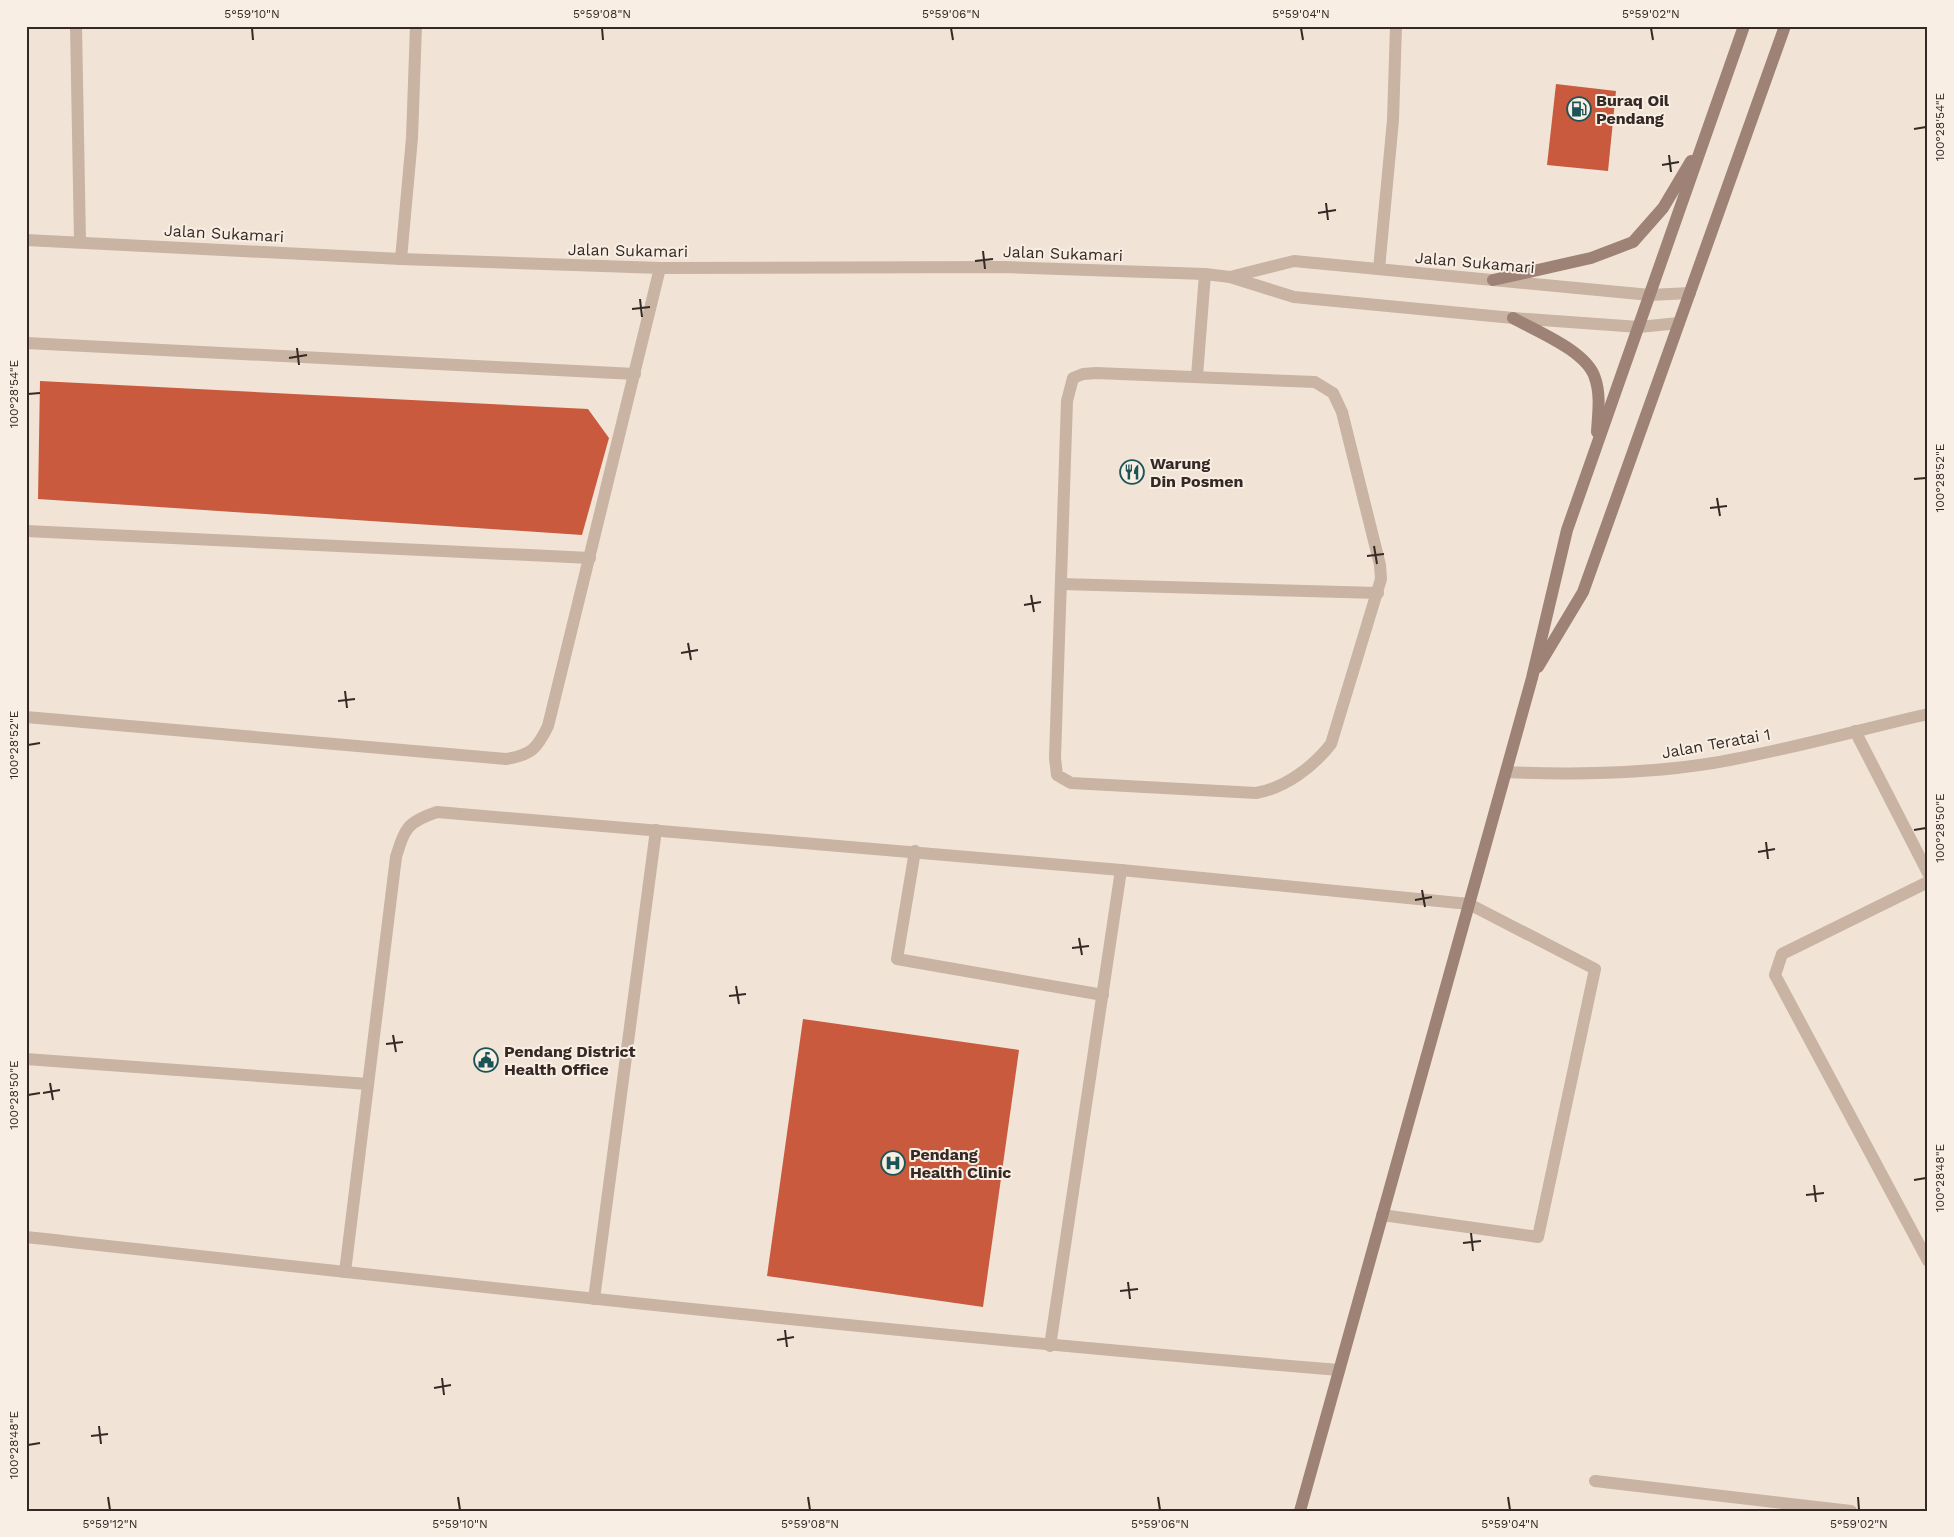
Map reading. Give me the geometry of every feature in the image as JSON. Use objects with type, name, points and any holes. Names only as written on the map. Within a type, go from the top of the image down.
[{"type":"main road","points":[[1300,1511],[1532,678],[1567,530],[1744,26]]},
{"type":"main road","points":[[1532,678],[1583,592],[1785,26]]},
{"type":"main road","points":[[1493,280],[1592,258],[1633,242],[1663,208],[1705,137]]},
{"type":"main road","points":[[1513,318],[1570,350],[1585,362],[1595,377],[1599,400],[1597,446]]},
{"type":"street","points":[[76,26],[80,242]]},
{"type":"street","points":[[401,259],[412,138],[416,26]]},
{"type":"street","points":[[1379,269],[1393,120],[1396,26]]},
{"type":"street","name":"Jalan Sukamari","points":[[26,240],[401,259],[660,268],[1005,268],[1205,274],[1230,277],[1294,297],[1513,318],[1639,326],[1679,323]]},
{"type":"street","name":"Jalan Sukamari","points":[[1230,277],[1294,262],[1650,295],[1690,293]]},
{"type":"street","points":[[26,717],[506,759],[520,757],[532,751],[542,740],[548,726],[660,268]]},
{"type":"street","points":[[1198,376],[1205,274]]},
{"type":"street","points":[[26,343],[635,374]]},
{"type":"street","points":[[1096,373],[1198,376],[1316,382],[1333,393],[1342,412],[1380,565],[1378,593],[1331,744],[1319,759],[1274,790],[1256,793],[1071,783],[1057,775],[1055,758],[1067,401],[1073,378],[1083,374],[1096,373]]},
{"type":"street","points":[[26,531],[590,558]]},
{"type":"street","points":[[1060,584],[1378,593]]},
{"type":"street","name":"Jalan Teratai 1","points":[[1506,772],[1561,774],[1642,772],[1714,763],[1928,714]]},
{"type":"street","points":[[1855,731],[1928,873]]},
{"type":"street","points":[[345,1272],[396,858],[403,832],[417,818],[437,812],[915,851],[1469,904],[1595,969],[1538,1236],[1382,1215]]},
{"type":"street","points":[[594,1299],[656,830]]},
{"type":"street","points":[[915,851],[897,959],[1102,995]]},
{"type":"street","points":[[1050,1346],[1121,870]]},
{"type":"street","points":[[1928,882],[1782,954],[1775,975],[1928,1261]]},
{"type":"street","points":[[26,1058],[368,1084]]},
{"type":"street","points":[[26,1237],[594,1299],[1050,1346],[1339,1370]]},
{"type":"street","points":[[1595,1481],[1851,1511]]},
{"type":"building","points":[[1556,84],[1616,91],[1608,171],[1547,165]]},
{"type":"building","points":[[40,381],[588,409],[609,438],[582,535],[38,499]]},
{"type":"building","name":"Pendang Health Clinic","points":[[803,1019],[1019,1050],[983,1307],[767,1276]]},
{"type":"place","name":"Buraq Oil Pendang","points":[[1579,109]]},
{"type":"place","name":"Warung Din Posmen","points":[[1132,472]]},
{"type":"place","name":"Pendang District Health Office","points":[[486,1060]]},
{"type":"place","name":"Pendang Health Clinic","points":[[893,1163]]}]
